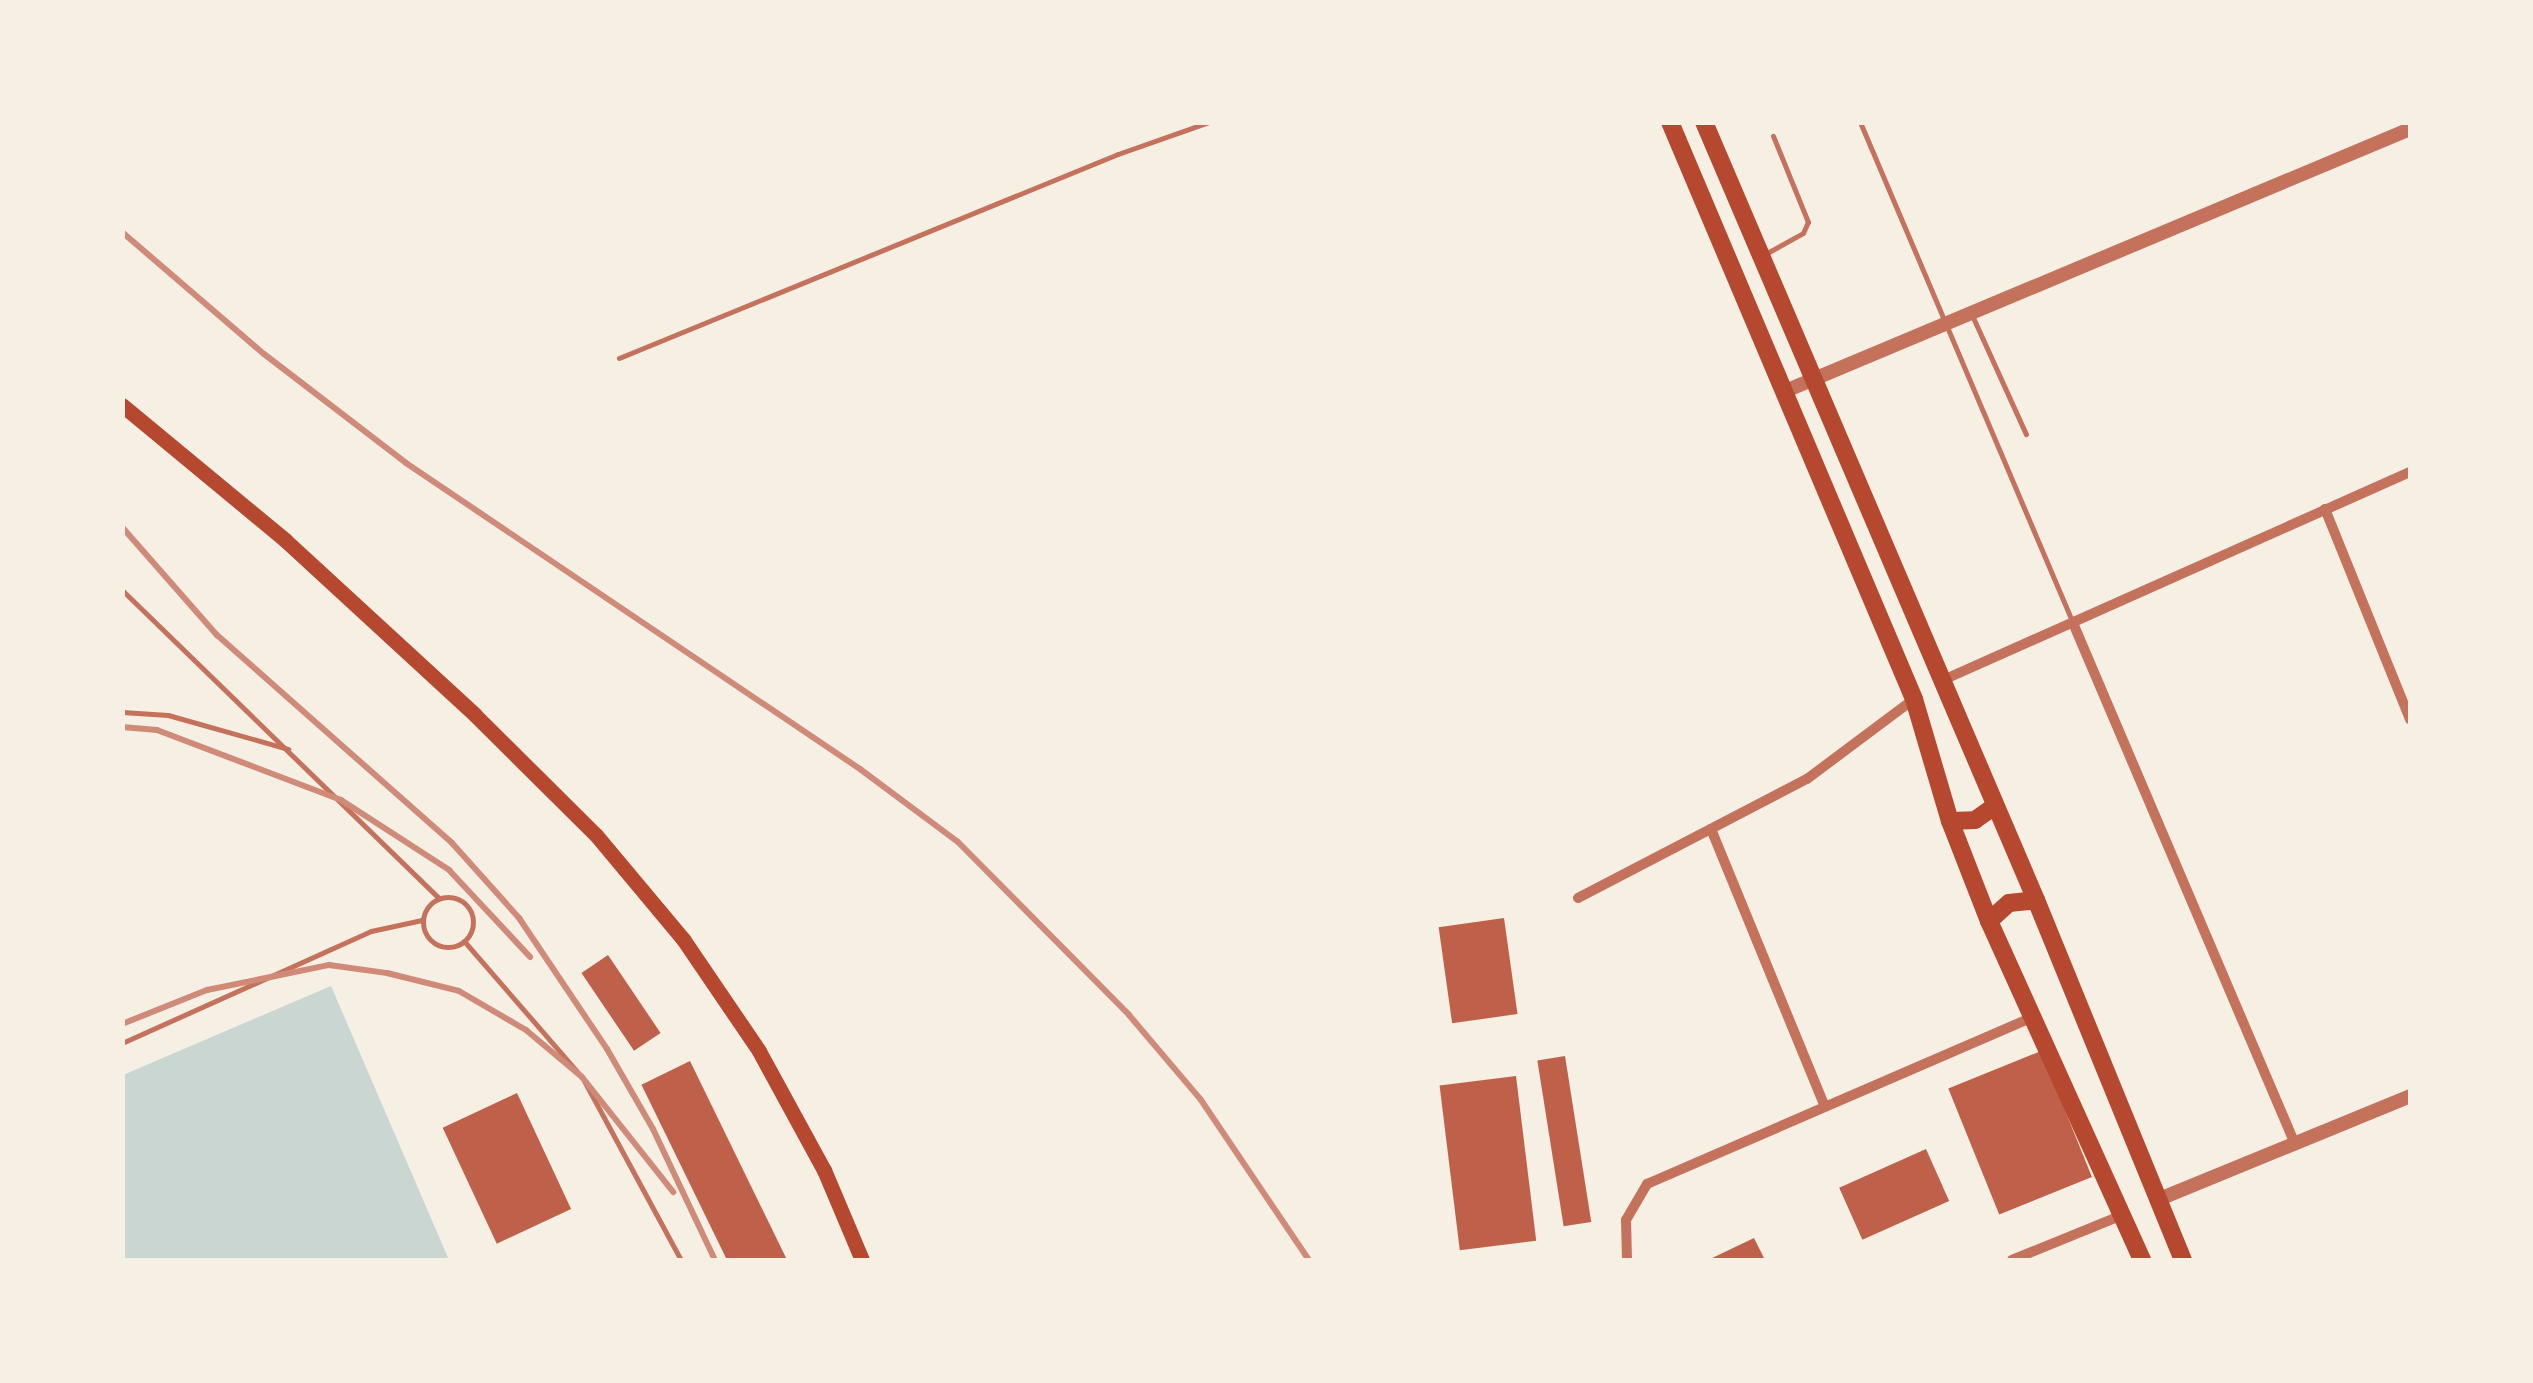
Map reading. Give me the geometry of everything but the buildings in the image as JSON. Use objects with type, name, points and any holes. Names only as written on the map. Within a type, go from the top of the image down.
[{"type":"highway","points":[[1670,122],[1914,699],[1950,821],[1989,921],[2142,1260]]},
{"type":"highway","points":[[1704,122],[2036,900],[2182,1260]]},
{"type":"highway","points":[[1950,821],[1975,820],[1996,806]]},
{"type":"highway","points":[[1989,921],[2009,903],[2036,900]]},
{"type":"main road","points":[[122,405],[285,540],[476,715],[596,835],[682,940],[759,1051],[824,1170],[862,1260]]},
{"type":"street","points":[[1783,392],[2410,130]]},
{"type":"street","points":[[1942,681],[2410,472]]},
{"type":"street","points":[[2325,509],[2410,719]]},
{"type":"street","points":[[2073,622],[2295,1144]]},
{"type":"street","points":[[1578,898],[1833,763],[1914,699]]},
{"type":"street","points":[[1711,829],[1824,1105]]},
{"type":"street","points":[[1627,1260],[1626,1220],[1647,1184],[2033,1017]]},
{"type":"street","points":[[2158,1200],[2410,1096]]},
{"type":"street","points":[[2012,1260],[2123,1214]]},
{"type":"lane","points":[[619,358],[1118,154],[1209,122]]},
{"type":"lane","points":[[1860,122],[2073,622]]},
{"type":"lane","points":[[1760,256],[1798,237],[1808,222],[1774,136]]},
{"type":"lane","points":[[1971,313],[2026,434]]},
{"type":"lane","points":[[122,590],[291,750],[439,898],[458,899],[471,913],[470,933],[456,946],[428,939],[422,920],[425,910],[439,898]]},
{"type":"lane","points":[[122,712],[168,715],[291,750]]},
{"type":"lane","points":[[122,1043],[371,930],[422,920]]},
{"type":"lane","points":[[464,940],[582,1077],[681,1260]]},
{"type":"shaded area","points":[[331,986],[449,1260],[123,1260],[123,1075]]},
{"type":"railway","points":[[122,232],[264,354],[406,463],[860,769],[958,842],[1129,1015],[1201,1100],[1309,1260]]},
{"type":"railway","points":[[122,527],[217,635],[452,843],[519,918],[607,1049],[653,1129],[715,1260]]},
{"type":"railway","points":[[122,727],[157,730],[341,800],[449,870],[530,957]]},
{"type":"railway","points":[[122,1024],[207,990],[329,965],[387,973],[459,991],[526,1030],[582,1077],[673,1192]]}]
